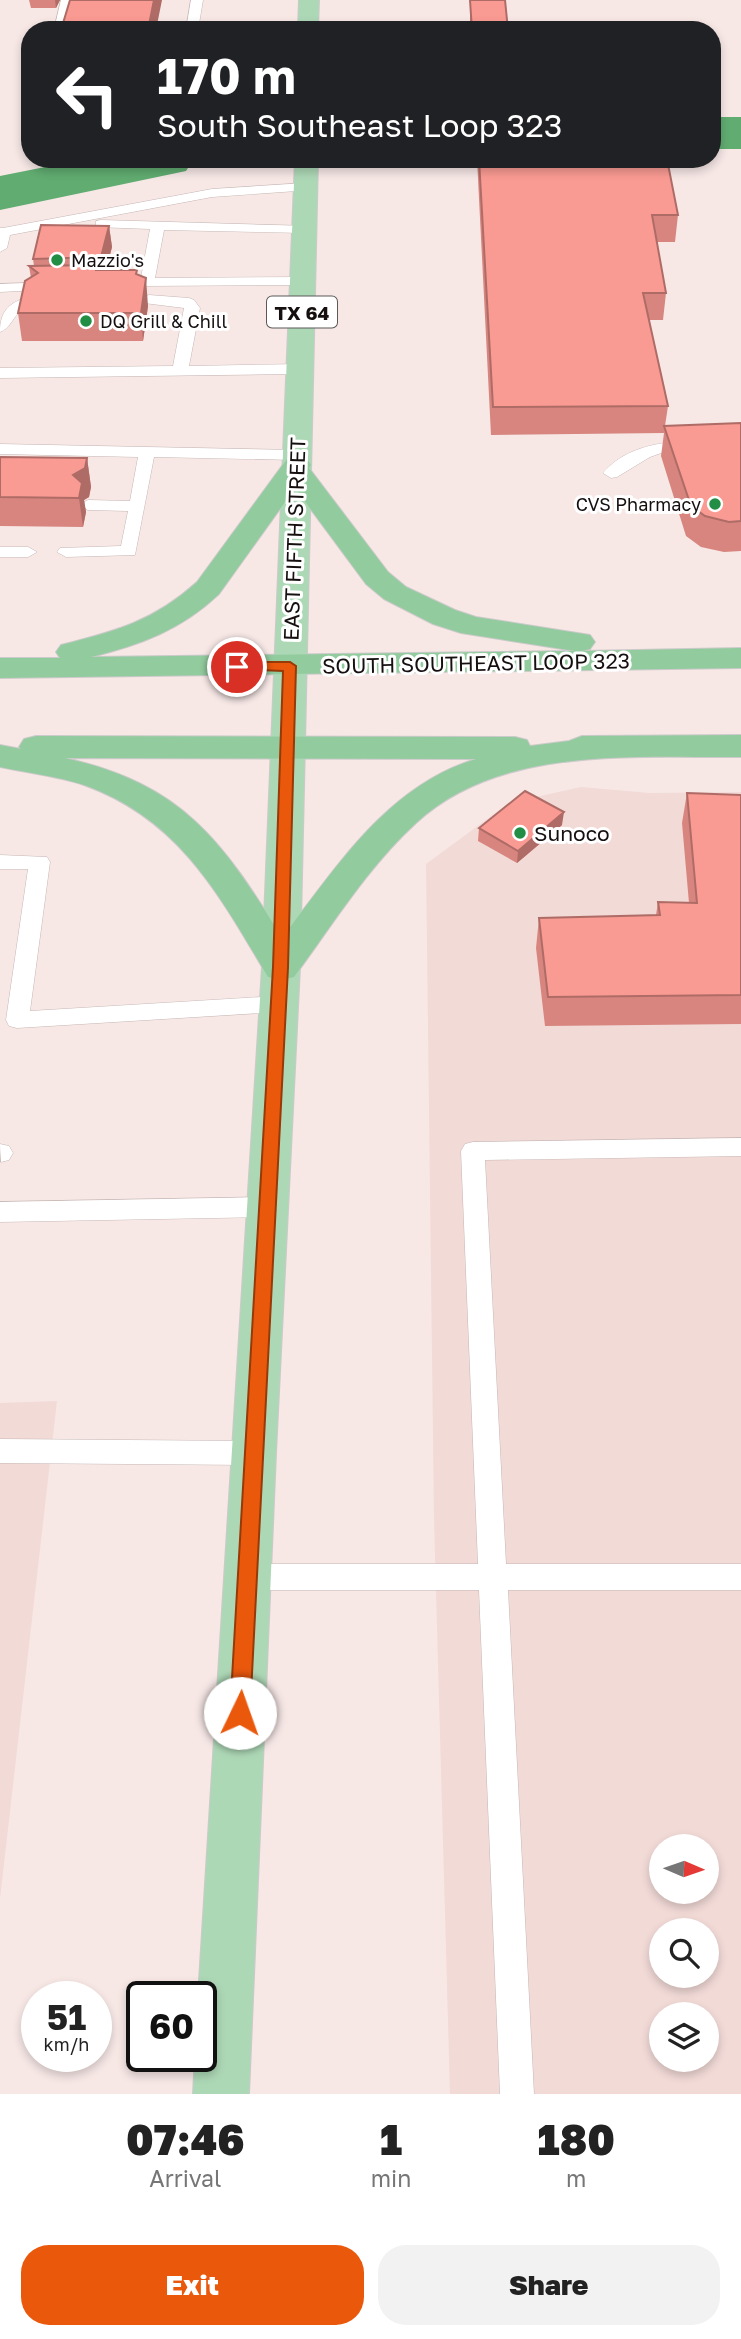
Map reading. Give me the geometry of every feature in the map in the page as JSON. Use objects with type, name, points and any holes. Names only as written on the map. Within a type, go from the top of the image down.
[{"type":"highway","points":[[0,668],[110,644],[161,626],[178,615],[208,588],[297,464],[377,578],[418,606],[444,617],[498,632],[727,659]]},
{"type":"highway","name":"SOUTH SOUTHEAST LOOP 323","points":[[0,668],[727,659]]},
{"type":"highway","points":[[0,747],[741,746]]},
{"type":"highway","points":[[0,756],[94,776],[128,789],[163,810],[201,844],[219,866],[279,986],[386,831],[430,794],[458,778],[520,759],[608,747]]},
{"type":"main road","points":[[308,21],[309,0]]},
{"type":"main road","name":"EAST FIFTH STREET","points":[[221,2094],[279,986],[307,168]]},
{"type":"lane","points":[[62,21],[67,0]]},
{"type":"lane","points":[[194,21],[197,0]]},
{"type":"lane","points":[[0,248],[3,233],[53,223],[212,194],[306,187]]},
{"type":"lane","points":[[53,223],[305,229]]},
{"type":"lane","points":[[158,225],[141,283],[303,281]]},
{"type":"lane","points":[[0,288],[67,286]]},
{"type":"lane","points":[[149,300],[181,300],[189,303],[192,308],[180,371]]},
{"type":"lane","points":[[0,327],[15,307],[31,301]]},
{"type":"lane","points":[[0,373],[301,369]]},
{"type":"lane","points":[[611,473],[644,453],[663,447],[741,445]]},
{"type":"lane","points":[[0,449],[147,452],[297,464]]},
{"type":"lane","points":[[66,552],[129,551],[147,452]]},
{"type":"lane","points":[[88,505],[136,506]]},
{"type":"lane","points":[[0,552],[28,552]]},
{"type":"lane","points":[[0,862],[40,862],[8,1020],[279,986]]},
{"type":"lane","points":[[517,2094],[473,1151],[741,1147]]},
{"type":"lane","points":[[0,1212],[267,1207]]},
{"type":"lane","points":[[0,1451],[253,1453]]},
{"type":"lane","points":[[247,1577],[741,1577]]},
{"type":"shaded area","points":[[581,787],[650,793],[741,792],[741,2094],[450,2094],[434,1520],[426,864],[509,803]]},
{"type":"shaded area","points":[[57,1401],[0,1899],[0,1403]]},
{"type":"building","points":[[70,0],[154,0],[150,21],[64,21]]},
{"type":"building","points":[[470,0],[505,0],[507,21],[471,21]]},
{"type":"building","points":[[480,168],[669,168],[678,215],[652,215],[666,293],[643,293],[668,406],[493,407]]},
{"type":"building","points":[[41,225],[109,226],[101,257],[33,259]]},
{"type":"building","points":[[97,265],[96,270],[137,270],[136,274],[146,278],[141,313],[18,313],[25,281],[38,273],[29,266]]},
{"type":"building","name":"CVS Pharmacy","points":[[741,423],[741,521],[729,522],[705,516],[691,506],[664,426]]},
{"type":"building","points":[[0,457],[87,458],[85,468],[73,475],[82,483],[79,498],[0,497]]},
{"type":"building","name":"Sunoco","points":[[525,791],[564,812],[518,851],[479,828]]},
{"type":"building","points":[[687,793],[741,795],[741,995],[548,997],[539,918],[660,915],[658,902],[697,903]]},
{"type":"waterway","points":[[721,133],[741,133]]},
{"type":"waterway","points":[[0,193],[123,168]]},
{"type":"place","name":"Mazzio's","points":[[57,260]]},
{"type":"place","name":"DQ Grill & Chill","points":[[86,321]]},
{"type":"place","name":"CVS Pharmacy","points":[[715,504]]},
{"type":"place","name":"Sunoco","points":[[520,833]]},
{"type":"route","points":[[237,667],[290,666],[281,967],[240,1713]]}]
